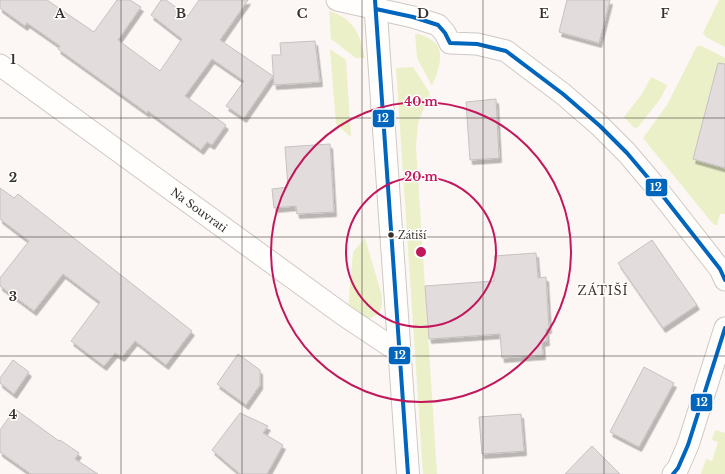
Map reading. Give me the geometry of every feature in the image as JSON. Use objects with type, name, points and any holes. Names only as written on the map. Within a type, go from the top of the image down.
[{"type":"main road","points":[[375,5],[408,474]]},
{"type":"street","points":[[338,0],[375,5],[438,25],[445,33],[450,43],[477,44],[506,51],[563,94],[600,126],[627,153],[655,186],[720,269],[725,280]]},
{"type":"street","name":"Na Souvrati","points":[[0,65],[345,316],[399,352]]},
{"type":"street","points":[[673,474],[678,468],[688,445],[725,328]]},
{"type":"green space","points":[[719,0],[725,0],[725,47],[706,37],[703,33]]},
{"type":"green space","points":[[329,11],[344,18],[354,28],[361,42],[365,58],[356,58],[331,39]]},
{"type":"green space","points":[[415,34],[423,35],[430,39],[436,43],[439,48],[439,67],[432,86],[417,58]]},
{"type":"green space","points":[[697,46],[702,46],[725,58],[725,86],[713,83],[693,159],[725,168],[725,214],[720,214],[717,225],[714,225],[643,138],[667,105]]},
{"type":"green space","points":[[330,49],[346,60],[351,137],[336,124]]},
{"type":"green space","points":[[413,67],[430,93],[418,123],[416,147],[437,474],[423,474],[396,68]]},
{"type":"green space","points":[[651,77],[667,85],[661,98],[636,128],[633,127],[624,117],[642,94]]},
{"type":"green space","points":[[365,238],[382,296],[382,305],[379,313],[369,319],[363,319],[348,310],[353,252]]},
{"type":"green space","points":[[716,430],[725,433],[725,474],[701,474],[706,459],[712,461],[718,442],[712,440]]},
{"type":"building","points":[[0,0],[47,0],[94,32],[117,0],[130,0],[141,7],[118,40],[160,71],[182,39],[151,15],[161,0],[166,0],[188,16],[199,0],[248,0],[220,40],[273,76],[244,118],[226,106],[244,81],[212,59],[185,96],[226,125],[212,145],[207,142],[201,150],[148,111],[147,113],[58,49],[60,46],[27,23],[25,26],[0,8]]},
{"type":"building","points":[[567,0],[610,0],[599,43],[559,32]]},
{"type":"building","points":[[315,41],[320,82],[274,85],[272,55],[281,55],[280,43]]},
{"type":"building","points":[[718,63],[725,64],[725,168],[693,159]]},
{"type":"building","points":[[496,99],[499,158],[470,160],[466,102]]},
{"type":"building","points":[[330,144],[334,212],[297,214],[296,206],[274,208],[272,189],[288,187],[285,147]]},
{"type":"building","points":[[0,188],[14,198],[18,194],[192,331],[166,365],[135,341],[122,357],[115,353],[104,366],[71,341],[100,302],[63,274],[34,311],[0,286],[0,278],[29,241],[0,219]]},
{"type":"building","points":[[652,240],[697,305],[663,328],[618,263]]},
{"type":"building","points":[[536,253],[538,278],[546,277],[549,329],[546,329],[547,341],[542,342],[543,355],[502,358],[500,334],[429,339],[425,286],[494,281],[494,269],[496,269],[494,256]]},
{"type":"building","points":[[238,354],[260,370],[260,385],[246,405],[217,384]]},
{"type":"building","points":[[13,360],[29,372],[14,394],[0,383],[0,378]]},
{"type":"building","points":[[644,367],[674,383],[639,447],[610,432]]},
{"type":"building","points":[[15,409],[59,441],[60,440],[79,453],[75,459],[98,474],[31,474],[0,452],[0,430]]},
{"type":"building","points":[[240,413],[268,426],[263,433],[283,445],[267,474],[240,474],[212,450]]},
{"type":"building","points":[[521,414],[524,451],[482,454],[479,417]]},
{"type":"building","points":[[592,446],[620,474],[565,474]]},
{"type":"transit line","name":"12","points":[[375,0],[408,474]]},
{"type":"transit line","name":"12","points":[[376,9],[413,17],[438,25],[445,33],[450,43],[477,44],[506,51],[563,94],[600,126],[627,153],[655,186],[720,269],[725,280]]},
{"type":"transit line","name":"12","points":[[673,474],[678,468],[688,445],[725,328]]},
{"type":"place","name":"Zátiší","points":[[391,235]]},
{"type":"district","name":"ZÁTIŠÍ","points":[[603,291]]}]
